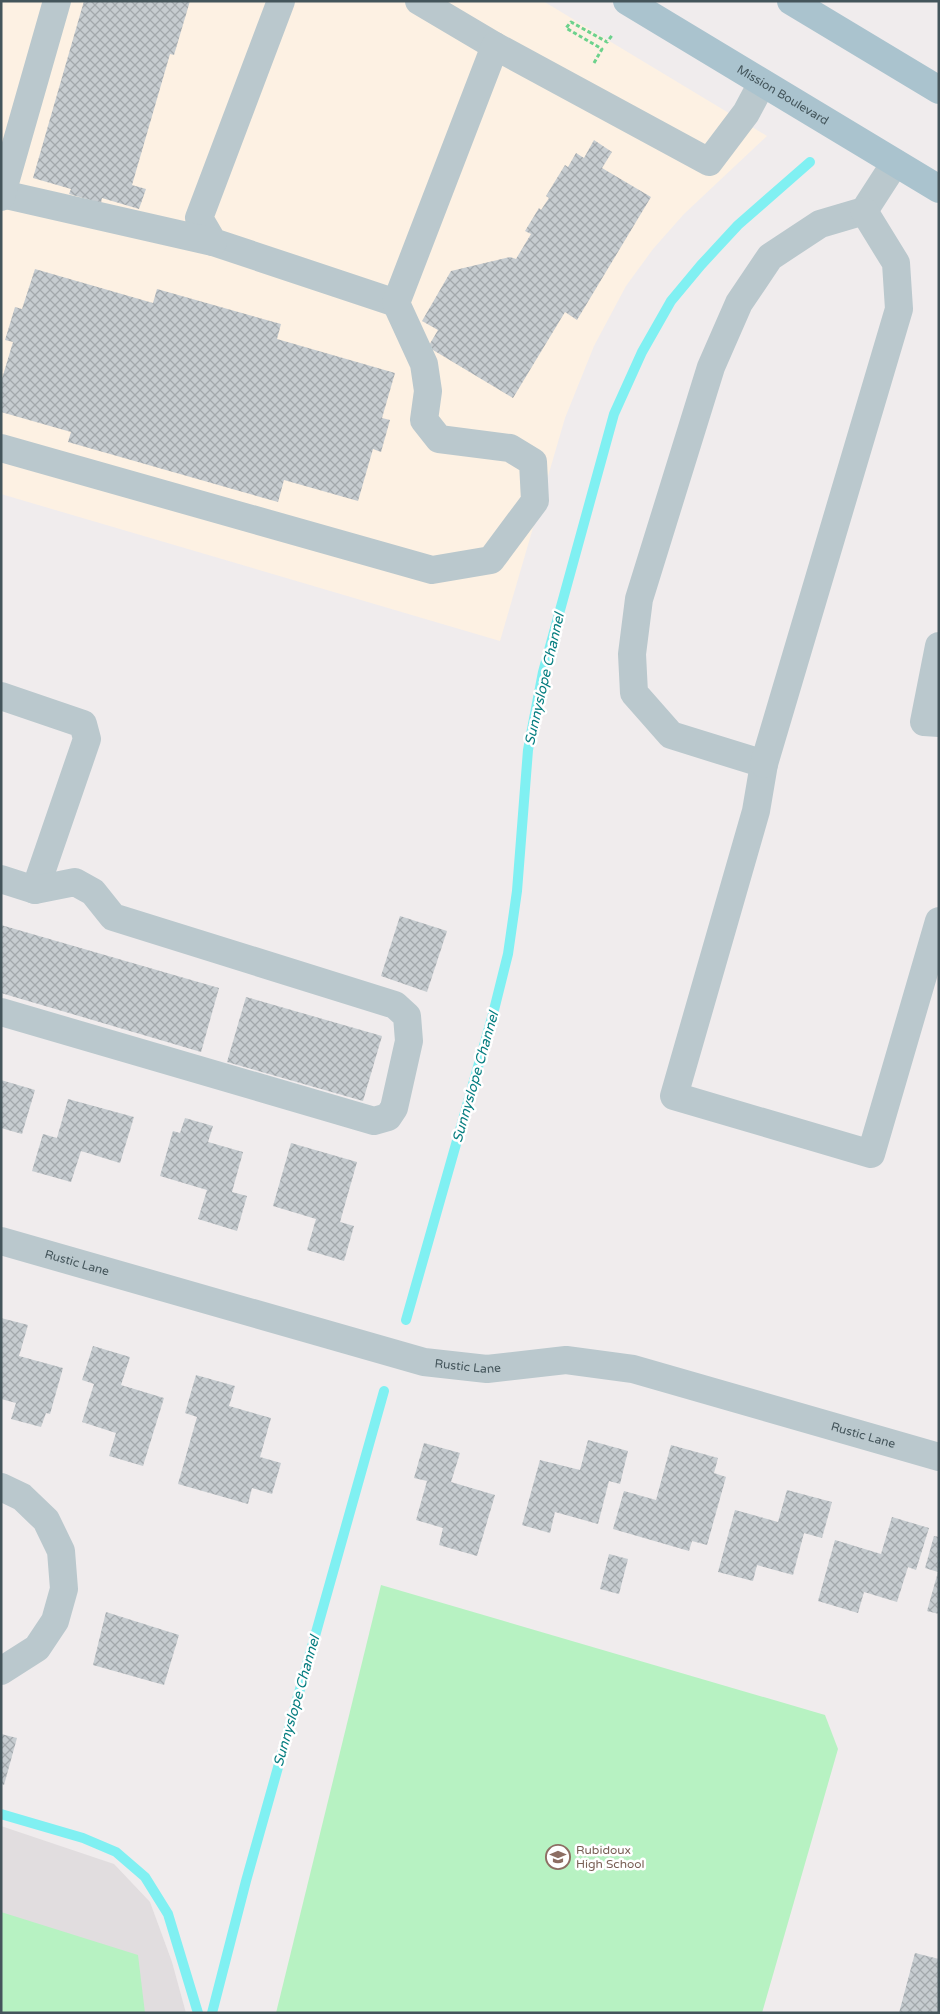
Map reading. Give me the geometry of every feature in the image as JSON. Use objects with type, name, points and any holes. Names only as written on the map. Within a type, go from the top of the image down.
[{"type":"main road","name":"Mission Boulevard","points":[[627,1],[939,189]]},
{"type":"main road","points":[[791,1],[939,90]]},
{"type":"street","points":[[57,1],[2,195],[213,242],[396,303]]},
{"type":"street","points":[[213,242],[199,218],[281,1]]},
{"type":"street","points":[[419,1],[495,46],[708,162],[746,113],[762,83]]},
{"type":"street","points":[[1,448],[432,570],[492,560],[535,501],[534,462],[510,448],[439,439],[424,420],[428,391],[424,364],[396,303],[495,46]]},
{"type":"street","points":[[764,764],[671,735],[634,693],[632,654],[639,600],[711,367],[739,303],[770,257],[820,224],[864,211],[895,163]]},
{"type":"street","points":[[864,211],[896,264],[899,309],[764,764],[756,811],[674,1096],[871,1154],[939,921]]},
{"type":"street","points":[[939,646],[924,722],[939,722]]},
{"type":"street","points":[[1,696],[83,724],[87,739],[35,890]]},
{"type":"street","points":[[1,879],[35,890],[75,882],[93,892],[113,917],[395,1005],[408,1016],[409,1041],[394,1108],[388,1117],[374,1121],[1,1012]]},
{"type":"street","name":"Rustic Lane","points":[[1,1241],[424,1362],[487,1369],[566,1360],[633,1369],[939,1457]]},
{"type":"street","points":[[1,1487],[22,1497],[46,1520],[61,1551],[64,1589],[55,1621],[38,1648],[1,1671]]},
{"type":"path","points":[[577,91],[602,49],[566,28],[571,22],[607,42],[613,34]]},
{"type":"shaded area","points":[[1,1],[543,1],[767,136],[684,214],[653,249],[626,286],[594,346],[565,418],[500,641],[1,494]]},
{"type":"shaded area","points":[[1,1826],[114,1864],[150,1902],[172,1962],[186,2013],[1,2013]]},
{"type":"green space","name":"Rubidoux High School","points":[[381,1585],[825,1715],[838,1749],[762,2013],[276,2013]]},
{"type":"green space","points":[[1,1912],[138,1955],[145,2013],[1,2013]]},
{"type":"building","points":[[84,1],[190,1],[174,55],[170,54],[132,185],[146,189],[139,209],[102,198],[101,203],[69,194],[71,189],[33,178]]},
{"type":"building","points":[[594,140],[612,152],[602,168],[651,197],[577,320],[565,312],[513,398],[428,347],[438,330],[422,321],[451,271],[510,257],[516,259],[531,234],[525,231],[539,208],[541,210],[549,198],[546,196],[565,165],[568,167],[576,153],[584,158]]},
{"type":"building","points":[[35,269],[153,303],[157,289],[281,324],[277,339],[395,373],[382,418],[390,420],[381,452],[373,449],[358,501],[284,480],[278,502],[68,442],[71,432],[1,412],[1,382],[13,342],[5,340],[15,307],[22,309]]},
{"type":"building","points":[[400,916],[447,931],[427,992],[381,976]]},
{"type":"building","points":[[1,925],[219,988],[201,1052],[1,993]]},
{"type":"building","points":[[246,997],[382,1036],[363,1101],[227,1062]]},
{"type":"building","points":[[1,1080],[35,1090],[22,1134],[1,1128]]},
{"type":"building","points":[[68,1099],[134,1117],[120,1163],[81,1151],[71,1182],[32,1171],[43,1134],[57,1138]]},
{"type":"building","points":[[185,1118],[213,1126],[208,1142],[243,1152],[232,1192],[247,1196],[237,1231],[198,1219],[207,1190],[160,1176],[173,1131],[180,1133]]},
{"type":"building","points":[[291,1143],[357,1162],[340,1222],[354,1226],[344,1261],[307,1250],[316,1219],[273,1206]]},
{"type":"building","points":[[1,1318],[28,1325],[19,1356],[63,1368],[50,1414],[46,1413],[41,1427],[11,1419],[16,1403],[1,1399]]},
{"type":"building","points":[[93,1346],[130,1357],[121,1385],[164,1398],[143,1466],[109,1456],[116,1433],[82,1422],[94,1384],[82,1380]]},
{"type":"building","points":[[196,1375],[235,1386],[229,1406],[271,1418],[260,1457],[281,1463],[272,1494],[252,1488],[248,1504],[178,1484],[197,1417],[185,1413]]},
{"type":"building","points":[[588,1440],[628,1451],[620,1484],[609,1481],[598,1524],[555,1512],[550,1533],[522,1525],[540,1460],[580,1470]]},
{"type":"building","points":[[424,1443],[460,1453],[451,1482],[495,1495],[477,1556],[439,1545],[443,1528],[416,1520],[427,1481],[414,1478]]},
{"type":"building","points":[[671,1445],[718,1458],[714,1473],[726,1477],[707,1545],[692,1541],[689,1551],[613,1529],[624,1491],[656,1500]]},
{"type":"building","points":[[787,1490],[832,1502],[822,1538],[804,1533],[793,1575],[757,1565],[753,1581],[718,1572],[735,1510],[778,1522]]},
{"type":"building","points":[[892,1517],[929,1528],[916,1570],[908,1567],[897,1602],[864,1592],[858,1613],[818,1601],[835,1540],[881,1554]]},
{"type":"building","points":[[934,1536],[939,1537],[939,1614],[927,1611],[938,1572],[925,1568]]},
{"type":"building","points":[[609,1554],[628,1559],[619,1594],[600,1589]]},
{"type":"building","points":[[106,1612],[179,1635],[164,1685],[93,1665]]},
{"type":"building","points":[[1,1734],[17,1738],[4,1785],[1,1784]]},
{"type":"building","points":[[915,1953],[939,1959],[939,2013],[899,2013]]},
{"type":"waterway","name":"Sunnyslope Channel","points":[[406,1320],[493,1014],[508,954],[517,891],[528,750],[543,672],[614,414],[642,352],[671,301],[738,225],[810,162]]},
{"type":"waterway","name":"Sunnyslope Channel","points":[[212,2013],[246,1881],[384,1391]]},
{"type":"waterway","points":[[1,1814],[83,1838],[116,1852],[145,1877],[168,1914],[198,2013]]},
{"type":"place","name":"Rubidoux High School","points":[[558,1857]]}]
